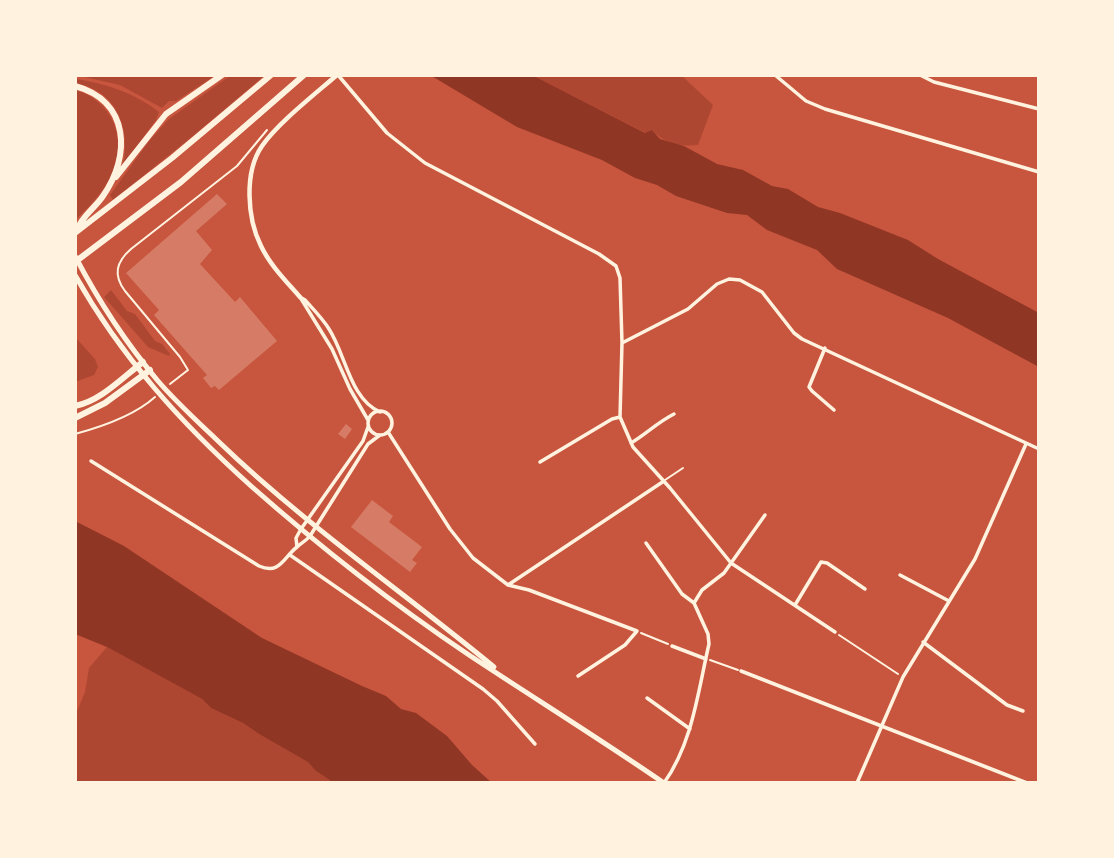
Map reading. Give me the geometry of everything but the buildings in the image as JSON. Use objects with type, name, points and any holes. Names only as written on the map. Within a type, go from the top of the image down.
[{"type":"highway","points":[[76,232],[79,222],[99,203],[111,183],[166,114],[222,75]]},
{"type":"highway","points":[[76,232],[192,142],[271,75]]},
{"type":"highway","points":[[75,262],[181,182],[304,75]]},
{"type":"highway","points":[[75,86],[98,96],[117,119],[122,140],[121,153],[111,183]]},
{"type":"highway","points":[[75,406],[97,397],[143,362]]},
{"type":"highway","points":[[75,418],[106,403],[150,370]]},
{"type":"main road","points":[[75,256],[94,290],[143,362],[179,404],[255,477],[510,680]]},
{"type":"main road","points":[[75,275],[86,295],[143,375],[215,453],[310,536],[451,642],[664,783]]},
{"type":"street","points":[[380,435],[373,433],[369,427],[332,349],[300,298],[259,242],[251,204],[255,158],[270,136],[337,75],[387,133],[425,163],[611,261],[619,272],[622,288],[620,417],[631,443],[731,563],[835,632]]},
{"type":"street","points":[[775,75],[806,101],[825,109],[1039,172]]},
{"type":"street","points":[[920,75],[934,82],[1039,109]]},
{"type":"street","points":[[622,343],[688,309],[718,284],[729,279],[740,280],[762,292],[794,333],[802,338],[1039,449]]},
{"type":"street","points":[[91,461],[259,566],[277,568],[310,536],[368,444],[388,432],[391,424],[390,418],[373,409],[362,397],[330,329],[305,300],[300,298]]},
{"type":"street","points":[[825,348],[809,387],[834,410]]},
{"type":"street","points":[[368,420],[373,414],[380,412]]},
{"type":"street","points":[[631,443],[644,436],[658,422],[674,414]]},
{"type":"street","points":[[540,462],[612,419],[620,417]]},
{"type":"street","points":[[297,547],[296,538],[301,528],[363,441],[369,427]]},
{"type":"street","points":[[388,432],[473,558],[508,585],[529,590],[637,631],[625,645],[578,676]]},
{"type":"street","points":[[858,783],[903,677],[975,559],[1026,443]]},
{"type":"street","points":[[508,585],[664,481]]},
{"type":"street","points":[[694,603],[702,590],[724,573],[765,515]]},
{"type":"street","points":[[646,543],[682,594],[694,603],[708,634],[709,644],[690,729],[664,783]]},
{"type":"street","points":[[290,555],[483,689],[535,744]]},
{"type":"street","points":[[795,605],[821,562],[827,563],[865,589]]},
{"type":"street","points":[[900,575],[948,601]]},
{"type":"street","points":[[923,642],[1007,705],[1023,711]]},
{"type":"street","points":[[672,646],[706,659]]},
{"type":"street","points":[[741,671],[1027,783]]},
{"type":"street","points":[[647,698],[690,729]]},
{"type":"lane","points":[[664,481],[683,468]]},
{"type":"path","points":[[169,385],[188,370],[125,292],[118,281],[117,268],[131,249],[239,163],[253,144],[270,128]]},
{"type":"path","points":[[75,434],[124,415],[156,397]]},
{"type":"path","points":[[637,631],[672,646]]},
{"type":"path","points":[[835,632],[903,677]]},
{"type":"path","points":[[706,659],[741,671]]},
{"type":"shaded area","points":[[76,75],[216,75],[176,101],[169,101],[162,108],[120,85]]},
{"type":"shaded area","points":[[231,75],[265,75],[113,200],[110,195],[149,141],[169,119]]},
{"type":"shaded area","points":[[430,75],[532,75],[645,133],[652,130],[660,139],[684,146],[717,164],[743,170],[772,186],[788,189],[818,207],[908,240],[1039,313],[1039,367],[948,318],[837,269],[817,250],[767,230],[747,215],[727,213],[676,196],[602,160],[517,127]]},
{"type":"shaded area","points":[[532,75],[681,75],[713,105],[698,145],[679,145],[667,141],[652,130],[646,133]]},
{"type":"shaded area","points":[[75,79],[119,90],[140,99],[159,112],[123,165],[125,137],[117,112],[101,93],[75,83]]},
{"type":"shaded area","points":[[75,90],[99,102],[107,112],[117,134],[118,147],[117,160],[105,186],[75,220]]},
{"type":"shaded area","points":[[111,290],[127,311],[135,314],[155,341],[162,344],[169,356],[148,347],[104,297]]},
{"type":"shaded area","points":[[75,337],[95,359],[98,367],[94,375],[75,382]]},
{"type":"shaded area","points":[[75,521],[124,546],[262,638],[386,696],[401,709],[416,713],[447,736],[492,783],[334,783],[308,762],[243,723],[211,708],[202,699],[107,647],[75,634]]},
{"type":"shaded area","points":[[107,647],[309,762],[316,771],[334,783],[75,783],[75,716],[85,692],[89,668]]}]
